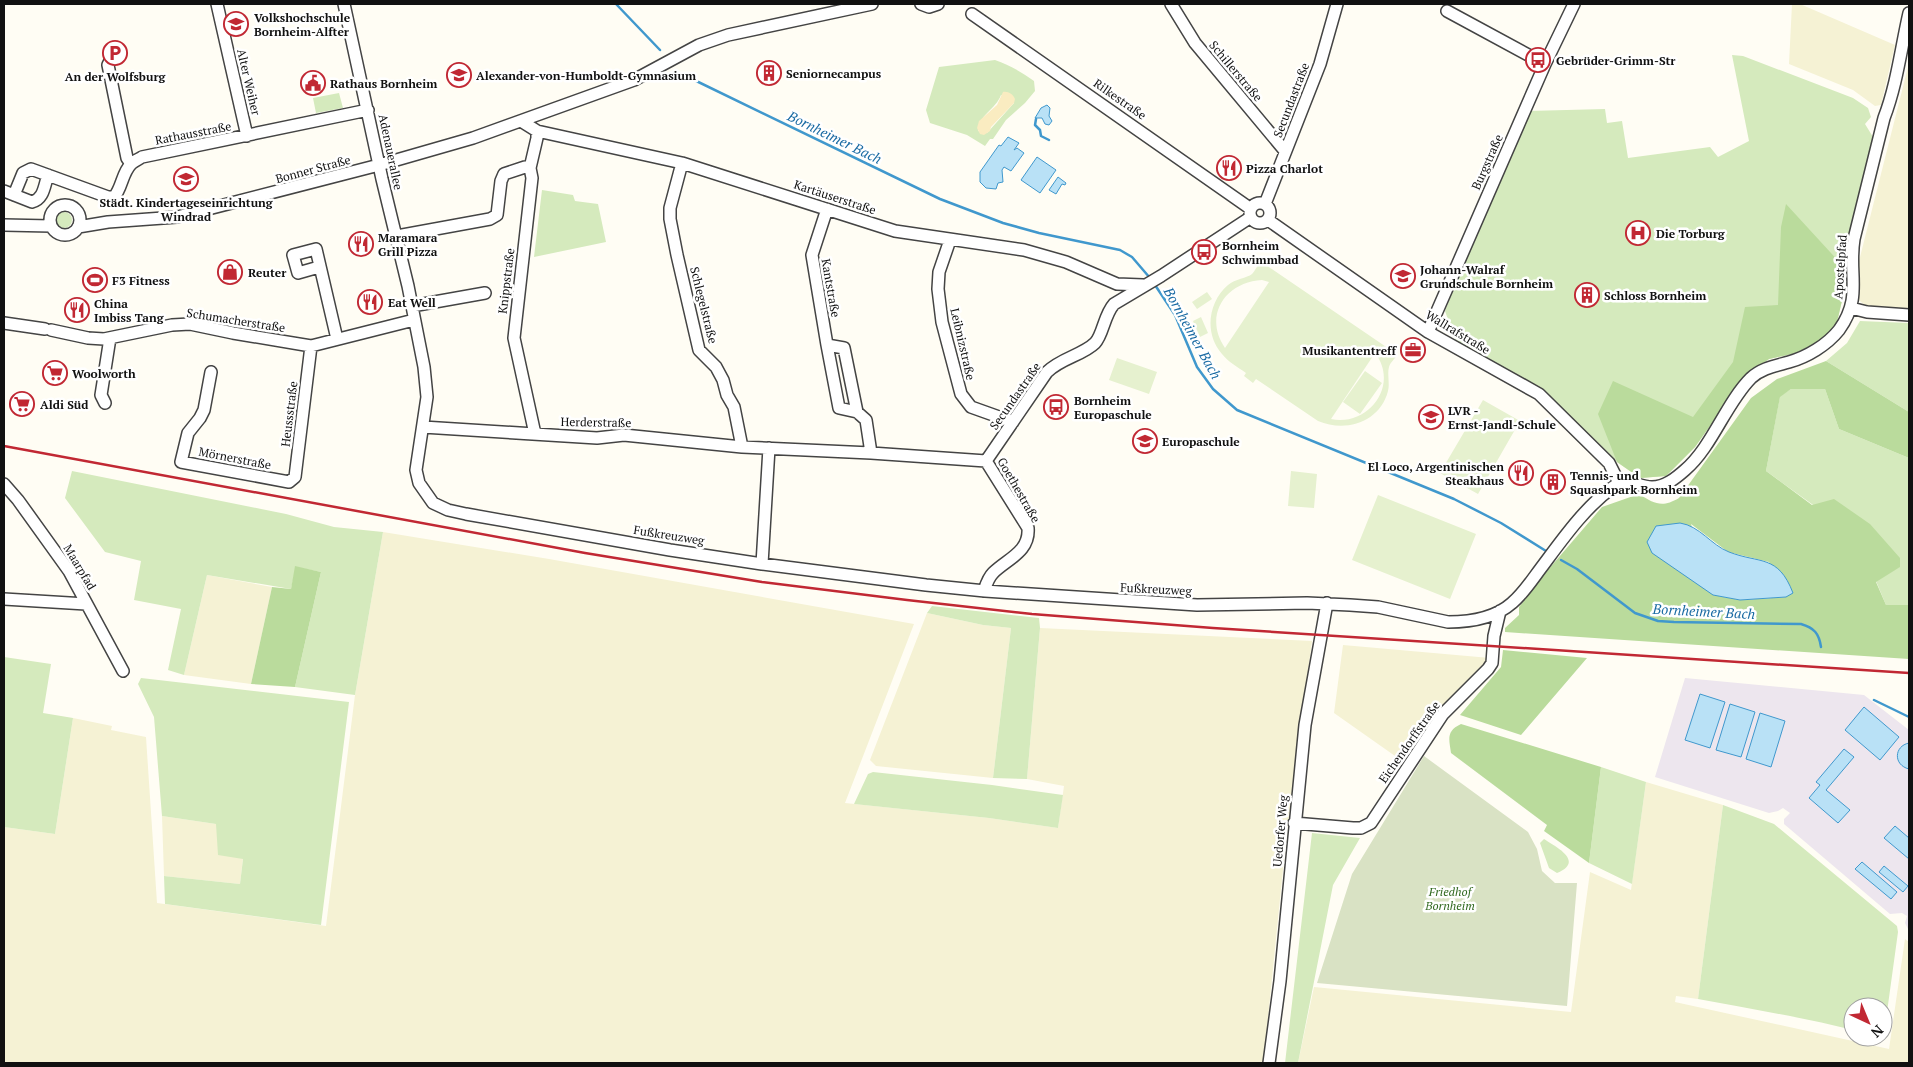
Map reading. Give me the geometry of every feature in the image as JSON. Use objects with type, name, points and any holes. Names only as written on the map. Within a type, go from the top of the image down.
[{"type":"street","name":"Alter Weiher","points":[[217,4],[247,136]]},
{"type":"street","name":"Adenauerallee","points":[[344,4],[397,236],[424,367],[428,397],[423,427]]},
{"type":"street","name":"Bonner Straße","points":[[78,227],[108,222],[176,217],[380,165],[472,138],[634,80],[699,45],[728,35],[872,4]]},
{"type":"street","points":[[921,4],[929,7],[938,4]]},
{"type":"street","name":"Schillerstraße","points":[[1171,4],[1195,43],[1285,151]]},
{"type":"street","name":"Secundastraße","points":[[1109,310],[1120,300],[1158,278],[1251,213],[1255,204],[1264,204],[1320,64],[1337,4]]},
{"type":"street","name":"Burgstraße","points":[[1428,332],[1544,64],[1574,4]]},
{"type":"street","points":[[1447,11],[1544,64]]},
{"type":"street","name":"Apostelpfad","points":[[1619,483],[1630,481],[1654,487],[1675,478],[1695,461],[1752,378],[1768,367],[1798,358],[1819,347],[1836,333],[1851,308],[1854,292],[1852,257],[1854,239],[1884,118],[1890,102],[1909,13]]},
{"type":"street","name":"Rilkestraße","points":[[972,14],[1251,213]]},
{"type":"street","points":[[48,175],[40,198],[32,202],[9,193],[27,169],[31,169],[48,175],[108,197],[114,197],[118,192],[125,173],[131,164],[127,158],[108,65],[114,53]]},
{"type":"street","name":"Rathausstraße","points":[[131,164],[142,157],[368,110]]},
{"type":"street","name":"Kartäuserstraße","points":[[521,121],[537,131],[682,163],[895,232],[1024,250],[1066,262],[1117,284],[1144,285]]},
{"type":"street","name":"Knippstraße","points":[[535,434],[514,338],[532,178],[530,168],[537,131]]},
{"type":"street","name":"Schlegelstraße","points":[[682,163],[670,208],[670,219],[699,350],[716,367],[723,380],[727,395],[734,407],[742,447]]},
{"type":"street","points":[[397,236],[490,219],[497,215],[501,181],[504,174],[525,167],[530,168]]},
{"type":"street","points":[[1251,213],[1258,223],[1268,220],[1270,211],[1264,204]]},
{"type":"street","points":[[64,205],[70,206],[79,214],[78,227],[70,234],[64,235],[56,232],[51,221],[53,211],[64,205]]},
{"type":"street","name":"Kantstraße","points":[[827,209],[812,256],[839,408],[857,412]]},
{"type":"street","name":"Bonner Straße","points":[[79,214],[108,222]]},
{"type":"street","name":"Wallrafstraße","points":[[1268,220],[1428,332],[1539,394],[1609,462],[1619,483]]},
{"type":"street","points":[[4,225],[51,221]]},
{"type":"street","name":"Leibnizstraße","points":[[950,240],[939,272],[938,289],[942,322],[960,394],[972,407],[1013,422]]},
{"type":"street","points":[[319,267],[337,339]]},
{"type":"street","name":"Secundastraße","points":[[986,461],[1047,372],[1053,366],[1095,343],[1109,310],[1117,284]]},
{"type":"street","points":[[412,306],[485,293]]},
{"type":"street","points":[[1851,308],[1867,312],[1909,315]]},
{"type":"street","name":"Schumacherstraße","points":[[4,323],[88,338],[110,338],[163,326],[190,324],[233,334],[311,346],[414,320]]},
{"type":"street","points":[[105,403],[101,395],[110,338]]},
{"type":"street","points":[[827,345],[844,348],[857,412],[866,420],[871,453]]},
{"type":"street","name":"Heussstraße","points":[[289,482],[295,477],[311,346]]},
{"type":"street","name":"Mörnerstraße","points":[[211,372],[204,410],[188,433],[181,462],[289,482]]},
{"type":"street","name":"Herderstraße","points":[[423,427],[597,438],[624,435],[742,447],[986,461]]},
{"type":"street","name":"Fußkreuzweg","points":[[423,427],[416,470],[419,483],[433,503],[448,510],[583,536],[762,564],[984,591],[1197,605],[1327,603]]},
{"type":"street","points":[[762,564],[769,448]]},
{"type":"street","name":"Goethestraße","points":[[984,591],[987,581],[992,574],[1019,553],[1026,543],[1028,533],[1028,528],[986,461]]},
{"type":"street","points":[[1327,603],[1378,607],[1448,622],[1474,621],[1500,611],[1511,604],[1526,589],[1583,515],[1610,488],[1619,483]]},
{"type":"street","name":"Maarpfad","points":[[4,484],[70,571],[123,671]]},
{"type":"street","points":[[4,599],[86,604]]},
{"type":"street","name":"Uedorfer Weg","points":[[1269,1063],[1284,946],[1304,725],[1327,603]]},
{"type":"street","name":"Eichendorffstraße","points":[[1294,823],[1352,828],[1361,828],[1371,823],[1443,714],[1488,670],[1492,663],[1494,636],[1500,611]]},
{"type":"shaded area","points":[[1792,4],[1800,4],[1895,45],[1881,105],[1875,106],[1853,90],[1789,64]]},
{"type":"shaded area","points":[[1909,63],[1909,310],[1868,307],[1857,299],[1857,269]]},
{"type":"shaded area","points":[[383,532],[549,559],[914,624],[845,803],[989,818],[1058,828],[1064,786],[1027,779],[1040,628],[1312,641],[1286,839],[1262,1063],[4,1063],[4,827],[55,834],[73,718],[112,726],[111,730],[146,737],[157,903],[326,926],[355,695]]},
{"type":"shaded area","points":[[207,575],[272,587],[251,684],[184,675]]},
{"type":"shaded area","points":[[927,613],[983,625],[1011,628],[993,778],[876,766],[870,760]]},
{"type":"shaded area","points":[[1343,645],[1490,658],[1405,763],[1334,713]]},
{"type":"shaded area","points":[[1685,678],[1864,695],[1909,730],[1909,931],[1905,923],[1907,916],[1902,913],[1890,914],[1784,824],[1784,819],[1790,813],[1783,808],[1769,813],[1655,777]]},
{"type":"shaded area","points":[[1646,782],[1723,805],[1698,999],[1676,996],[1675,1002],[1843,1039],[1843,1047],[1880,1047],[1889,1049],[1889,1047],[1893,1047],[1893,1022],[1905,939],[1909,942],[1909,1063],[1298,1063],[1314,987],[1571,1012],[1590,872],[1631,890]]},
{"type":"shaded area","points":[[162,816],[216,824],[243,858],[240,884],[164,876]]},
{"type":"green space","points":[[1732,55],[1743,56],[1853,98],[1868,108],[1871,117],[1865,124],[1873,137],[1842,265],[1844,292],[1837,322],[1796,353],[1769,359],[1746,375],[1695,447],[1666,476],[1640,478],[1617,462],[1547,393],[1456,342],[1445,311],[1478,222],[1528,111],[1605,109],[1607,123],[1622,121],[1628,158],[1710,147],[1718,157],[1749,141]]},
{"type":"green space","points":[[995,60],[1015,69],[1034,81],[1035,91],[1006,120],[993,139],[990,139],[985,146],[967,135],[930,123],[926,110],[939,67]],"holes":[[[1001,95],[1014,103],[987,133],[978,131],[980,121],[995,105]]]},
{"type":"green space","points":[[339,93],[343,108],[316,113],[313,98]]},
{"type":"green space","points":[[542,190],[573,195],[575,201],[598,204],[606,242],[534,257]]},
{"type":"green space","points":[[1786,204],[1842,265],[1844,292],[1837,322],[1823,339],[1796,353],[1769,359],[1746,375],[1695,447],[1666,476],[1640,478],[1617,462],[1598,414],[1613,381],[1693,417],[1733,362],[1745,307],[1778,305],[1781,227]]},
{"type":"green space","points":[[61,212],[67,212],[72,217],[70,226],[61,228],[56,223],[56,217]]},
{"type":"green space","points":[[1260,261],[1398,355],[1389,367],[1389,388],[1384,402],[1370,417],[1350,425],[1340,426],[1318,421],[1256,379],[1253,383],[1244,376],[1246,373],[1227,360],[1216,346],[1211,328],[1211,318],[1216,300],[1228,285],[1252,274]],"holes":[[[1262,280],[1269,282],[1225,348],[1216,324],[1217,313],[1221,303],[1228,294],[1238,287],[1249,282]],[[1375,353],[1382,365],[1384,378],[1382,390],[1376,401],[1368,410],[1357,417],[1345,420],[1331,419]]]},
{"type":"green space","points":[[1207,292],[1212,299],[1197,309],[1192,302]]},
{"type":"green space","points":[[1201,317],[1208,333],[1200,337],[1193,321]]},
{"type":"green space","points":[[1860,321],[1909,323],[1909,412],[1826,361],[1847,343]]},
{"type":"green space","points":[[1117,358],[1157,372],[1149,394],[1109,380]]},
{"type":"green space","points":[[1826,361],[1909,412],[1909,458],[1839,429],[1825,389],[1791,389],[1780,397],[1766,471],[1812,505],[1834,499],[1870,524],[1900,558],[1900,567],[1876,582],[1886,605],[1909,605],[1909,659],[1505,632],[1505,628],[1519,615],[1519,607],[1602,507],[1639,494],[1659,504],[1668,503],[1679,498],[1751,398],[1777,379]],"holes":[[[1691,524],[1728,552],[1769,562],[1786,597],[1740,600],[1713,595]]]},
{"type":"green space","points":[[1365,371],[1382,383],[1360,414],[1343,402]]},
{"type":"green space","points":[[1791,389],[1825,389],[1839,429],[1909,458],[1909,605],[1886,605],[1876,581],[1899,567],[1766,471],[1780,396]]},
{"type":"green space","points":[[1483,400],[1520,421],[1478,494],[1440,473]]},
{"type":"green space","points":[[72,471],[286,514],[334,527],[383,532],[355,695],[295,687],[321,572],[296,567],[291,589],[207,575],[184,675],[168,670],[181,609],[134,600],[141,561],[105,552],[65,498]]},
{"type":"green space","points":[[1291,471],[1317,474],[1314,508],[1288,506]]},
{"type":"green space","points":[[1378,495],[1476,534],[1450,599],[1352,560]]},
{"type":"green space","points":[[295,566],[321,572],[295,687],[251,684],[272,587],[291,589]]},
{"type":"green space","points":[[932,606],[1039,618],[1040,628],[1027,779],[993,778],[1011,628],[983,625],[927,613]]},
{"type":"green space","points":[[1503,650],[1587,658],[1521,735],[1460,715],[1501,667]]},
{"type":"green space","points":[[4,657],[51,664],[43,713],[73,718],[55,834],[4,827]]},
{"type":"green space","points":[[141,678],[349,702],[321,925],[165,904],[164,876],[240,884],[243,859],[218,855],[216,824],[162,816],[154,717],[138,684]]},
{"type":"green space","points":[[1461,724],[1601,767],[1589,863],[1544,831],[1547,825],[1451,753],[1449,740],[1451,733]]},
{"type":"green space","name":"Friedhof Bornheim","points":[[1424,756],[1528,832],[1537,849],[1542,871],[1555,883],[1577,883],[1567,1006],[1317,983],[1352,874]]},
{"type":"green space","points":[[1601,767],[1646,782],[1632,884],[1589,863]]},
{"type":"green space","points":[[873,772],[1063,795],[1058,828],[989,818],[854,804],[868,774]]},
{"type":"green space","points":[[1723,805],[1774,824],[1897,926],[1898,932],[1889,997],[1843,997],[1843,1028],[1698,999]]},
{"type":"green space","points":[[1312,833],[1360,838],[1333,885],[1298,1063],[1285,1063]]},
{"type":"green space","points":[[1544,839],[1561,850],[1568,859],[1568,864],[1565,868],[1557,873],[1549,868],[1540,843]]},
{"type":"sand","points":[[1003,92],[1008,92],[1013,96],[1015,99],[1014,103],[991,127],[990,131],[984,135],[980,134],[977,128],[979,121],[997,105]]},
{"type":"water","points":[[1047,105],[1050,108],[1049,116],[1052,121],[1049,125],[1045,124],[1042,118],[1035,118],[1041,108]]},
{"type":"water","points":[[1008,137],[1019,143],[1014,150],[1017,148],[1024,153],[1011,171],[1004,167],[1002,170],[1003,182],[998,183],[996,189],[986,188],[980,182],[980,172],[999,145],[1001,146]]},
{"type":"water","points":[[1037,157],[1056,170],[1040,193],[1021,180]]},
{"type":"water","points":[[1058,177],[1066,183],[1065,185],[1062,184],[1056,194],[1049,190]]},
{"type":"water","points":[[1680,523],[1694,528],[1729,552],[1767,562],[1774,566],[1781,572],[1793,593],[1786,597],[1740,600],[1713,595],[1652,553],[1647,542],[1656,526]]},
{"type":"water","points":[[1700,694],[1725,702],[1710,748],[1685,740]]},
{"type":"water","points":[[1730,704],[1755,712],[1741,757],[1716,750]]},
{"type":"water","points":[[1864,707],[1899,737],[1880,760],[1845,730]]},
{"type":"water","points":[[1760,713],[1785,721],[1771,767],[1746,759]]},
{"type":"water","points":[[1909,743],[1909,769],[1900,764],[1897,756],[1900,748]]},
{"type":"water","points":[[1844,749],[1854,757],[1826,790],[1850,810],[1838,823],[1809,798],[1820,785],[1816,782]]},
{"type":"water","points":[[1895,826],[1909,838],[1909,859],[1884,838]]},
{"type":"water","points":[[1862,862],[1897,892],[1891,899],[1855,869]]},
{"type":"water","points":[[1884,866],[1908,886],[1903,892],[1879,872]]},
{"type":"waterway","points":[[616,4],[660,50]]},
{"type":"waterway","name":"Bornheimer Bach","points":[[686,76],[940,199],[1003,223],[1039,233],[1120,250],[1132,257],[1150,278]]},
{"type":"waterway","points":[[1036,119],[1035,125],[1040,130],[1041,136],[1049,140]]},
{"type":"waterway","name":"Bornheimer Bach","points":[[1155,285],[1175,315],[1197,367],[1213,389],[1237,410],[1454,499],[1501,523],[1546,551]]},
{"type":"waterway","name":"Bornheimer Bach","points":[[1561,560],[1577,569],[1635,613],[1658,621],[1801,624],[1815,632],[1821,647]]},
{"type":"waterway","name":"Bornheimer Bach","points":[[1874,700],[1909,717]]},
{"type":"railway","points":[[4,446],[585,553],[762,582],[907,600],[1032,614],[1213,628],[1909,673]]},
{"type":"place","name":"Volkshochschule Bornheim-Alfter","points":[[236,24]]},
{"type":"place","name":"An der Wolfsburg","points":[[115,53]]},
{"type":"place","name":"Gebrüder-Grimm-Str","points":[[1538,60]]},
{"type":"place","name":"Seniornecampus","points":[[769,73]]},
{"type":"place","name":"Alexander-von-Humboldt-Gymnasium","points":[[459,75]]},
{"type":"place","name":"Rathaus Bornheim","points":[[313,83]]},
{"type":"place","name":"Pizza Charlot","points":[[1229,168]]},
{"type":"place","name":"Städt. Kindertageseinrichtung Windrad","points":[[186,179]]},
{"type":"place","name":"Die Torburg","points":[[1638,233]]},
{"type":"place","name":"Maramara Grill Pizza","points":[[361,244]]},
{"type":"place","name":"Bornheim Schwimmbad","points":[[1204,252]]},
{"type":"place","name":"Reuter","points":[[230,272]]},
{"type":"place","name":"Johann-Walraf Grundschule Bornheim","points":[[1403,276]]},
{"type":"place","name":"F3 Fitness","points":[[95,280]]},
{"type":"place","name":"Schloss Bornheim","points":[[1587,295]]},
{"type":"place","name":"Eat Well","points":[[370,302]]},
{"type":"place","name":"China Imbiss Tang","points":[[77,310]]},
{"type":"place","name":"Musikantentreff","points":[[1413,350]]},
{"type":"place","name":"Woolworth","points":[[55,373]]},
{"type":"place","name":"Aldi Süd","points":[[22,404]]},
{"type":"place","name":"Bornheim Europaschule","points":[[1056,407]]},
{"type":"place","name":"LVR - Ernst-Jandl-Schule","points":[[1431,417]]},
{"type":"place","name":"Europaschule","points":[[1145,441]]},
{"type":"place","name":"El Loco, Argentinischen Steakhaus","points":[[1521,473]]},
{"type":"place","name":"Tennis- und Squashpark Bornheim","points":[[1553,482]]}]
